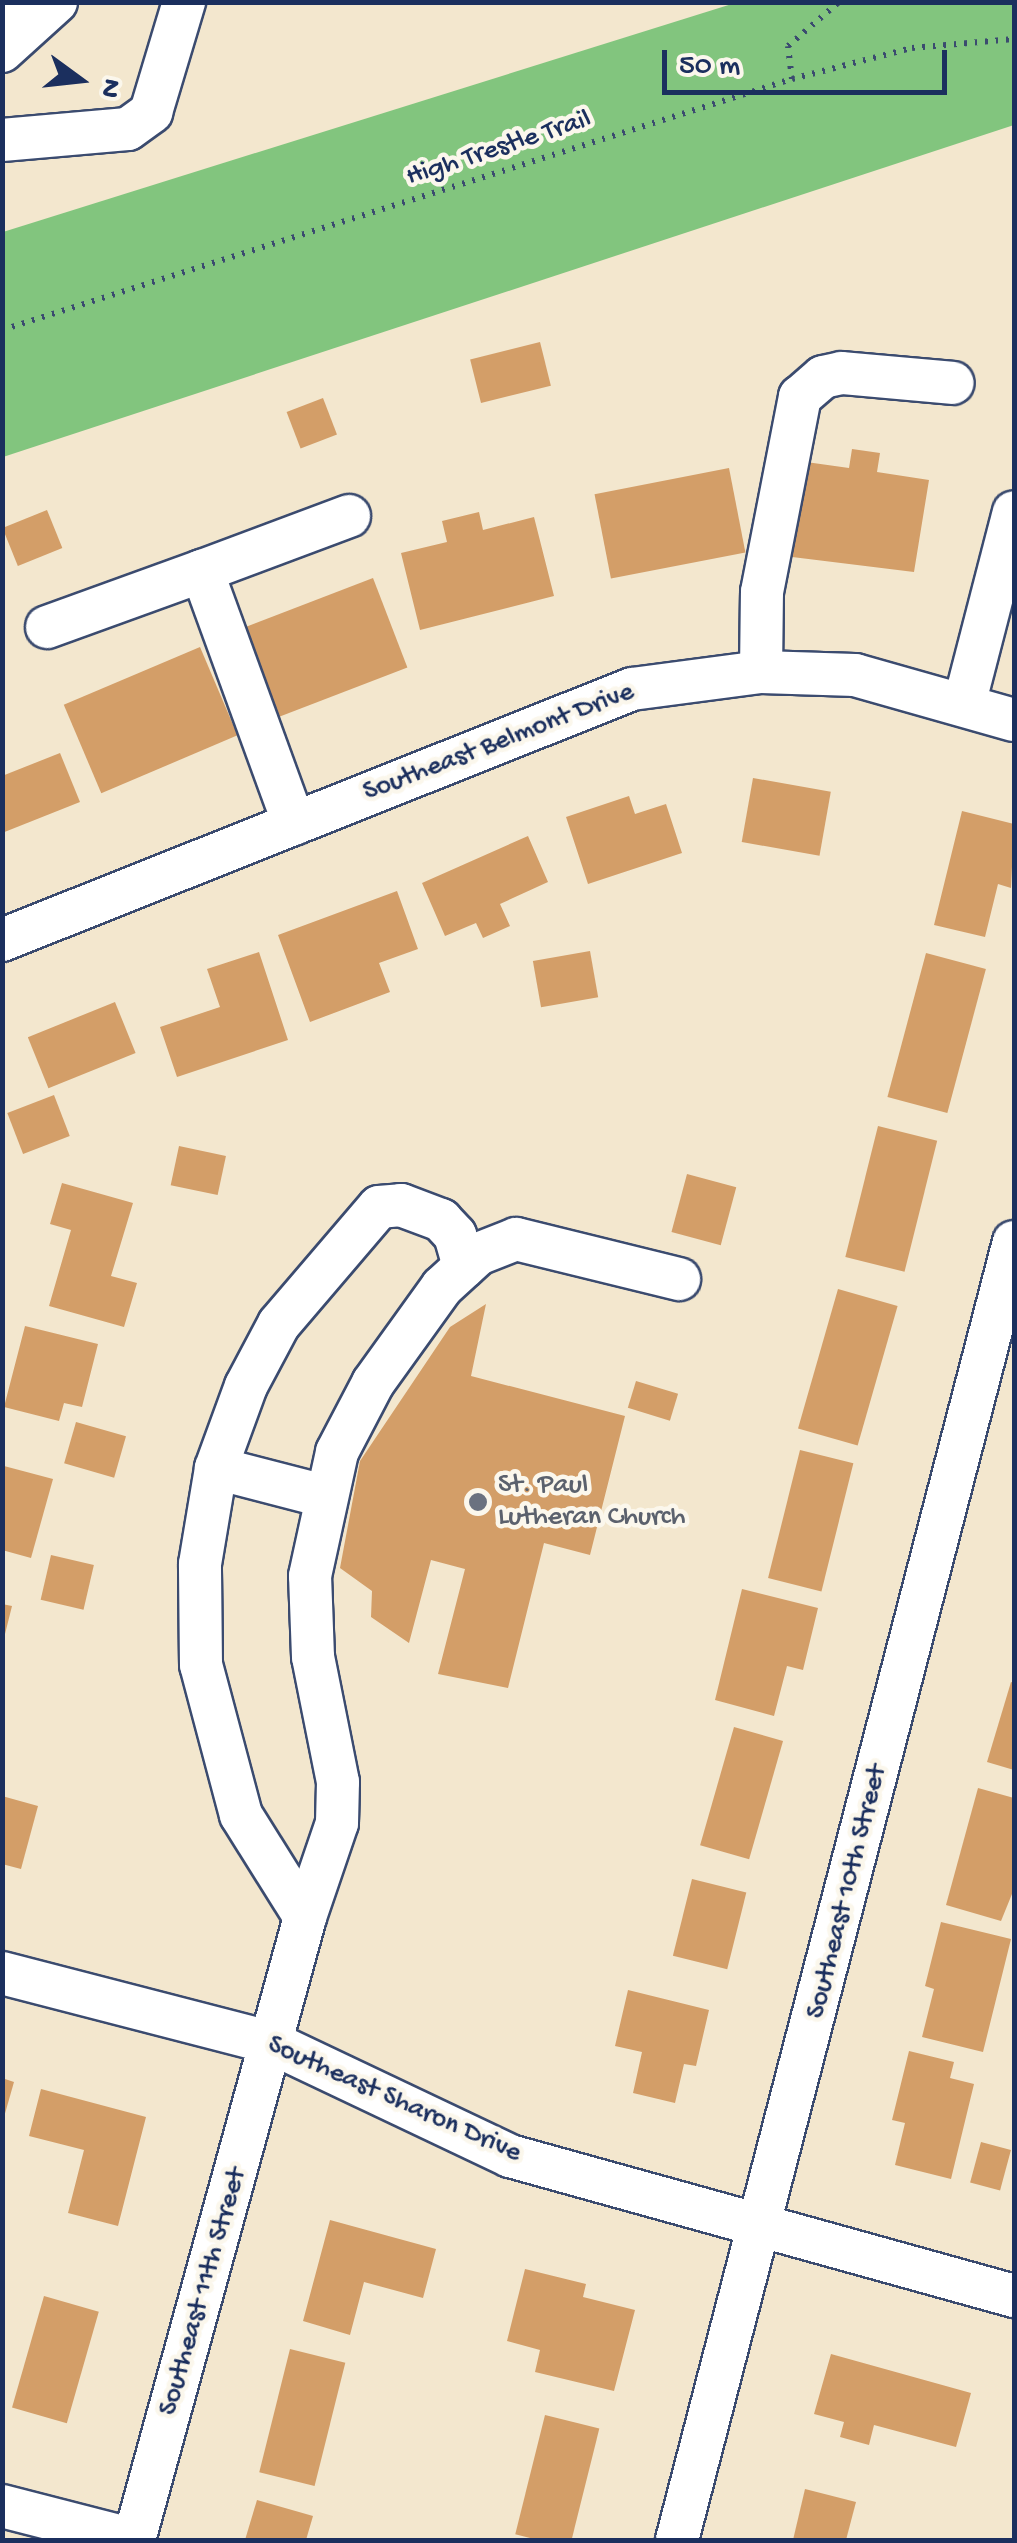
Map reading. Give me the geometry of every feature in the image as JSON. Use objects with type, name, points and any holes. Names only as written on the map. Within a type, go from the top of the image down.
[{"type":"street","points":[[2,9],[14,2]]},
{"type":"street","points":[[2,52],[56,2]]},
{"type":"street","points":[[2,140],[128,129],[151,112],[184,2]]},
{"type":"street","points":[[762,672],[762,592],[800,396],[823,377],[842,373],[952,383]]},
{"type":"street","points":[[964,705],[1014,512]]},
{"type":"street","points":[[47,627],[349,516]]},
{"type":"street","points":[[202,571],[294,824]]},
{"type":"street","name":"Southeast Belmont Drive","points":[[2,940],[632,688],[762,672],[856,675],[1014,720]]},
{"type":"street","points":[[305,1917],[241,1815],[201,1665],[200,1564],[216,1468],[246,1386],[278,1324],[379,1206],[402,1204],[441,1220],[455,1235],[464,1266],[516,1239],[679,1279]]},
{"type":"street","name":"Southeast 10th Street","points":[[678,2540],[1014,1242]]},
{"type":"street","name":"Southeast 11th Street","points":[[134,2540],[305,1917],[340,1806],[313,1657],[310,1576],[324,1496],[337,1452],[372,1383],[464,1266]]},
{"type":"street","points":[[216,1468],[324,1496]]},
{"type":"street","name":"Southeast Sharon Drive","points":[[2,1974],[272,2043],[510,2156],[1014,2296]]},
{"type":"street","points":[[2,2506],[134,2540]]},
{"type":"path","points":[[792,79],[788,46],[839,2]]},
{"type":"path","name":"High Trestle Trail","points":[[2,330],[792,79],[912,48],[1014,39]]},
{"type":"green space","points":[[735,3],[1014,3],[1014,125],[3,457],[3,232]]},
{"type":"building","points":[[540,342],[551,386],[481,403],[470,359]]},
{"type":"building","points":[[323,398],[337,434],[301,448],[287,412]]},
{"type":"building","points":[[852,449],[880,453],[877,472],[929,480],[914,572],[784,556],[799,461],[849,468]]},
{"type":"building","points":[[729,468],[745,552],[611,579],[595,494]]},
{"type":"building","points":[[47,510],[62,548],[18,566],[2,528]]},
{"type":"building","points":[[479,512],[483,530],[534,517],[554,596],[420,630],[401,553],[447,542],[442,521]]},
{"type":"building","points":[[373,578],[407,668],[270,720],[236,631]]},
{"type":"building","points":[[200,647],[238,735],[101,793],[64,705]]},
{"type":"building","points":[[60,753],[80,802],[2,833],[2,776]]},
{"type":"building","points":[[753,778],[831,792],[820,856],[742,842]]},
{"type":"building","points":[[629,796],[635,814],[666,804],[682,853],[588,884],[566,817]]},
{"type":"building","points":[[962,811],[1014,824],[1011,888],[998,884],[985,937],[934,925]]},
{"type":"building","points":[[528,836],[548,882],[500,904],[510,926],[483,938],[476,923],[445,936],[422,883]]},
{"type":"building","points":[[397,891],[418,949],[379,963],[390,992],[310,1022],[278,935]]},
{"type":"building","points":[[590,951],[598,997],[541,1007],[533,961]]},
{"type":"building","points":[[259,952],[288,1040],[177,1077],[160,1027],[220,1007],[207,969]]},
{"type":"building","points":[[926,953],[986,969],[947,1113],[887,1097]]},
{"type":"building","points":[[115,1002],[136,1053],[48,1088],[28,1037]]},
{"type":"building","points":[[54,1095],[70,1136],[23,1154],[7,1113]]},
{"type":"building","points":[[878,1126],[937,1141],[905,1272],[845,1257]]},
{"type":"building","points":[[179,1146],[226,1156],[218,1195],[171,1185]]},
{"type":"building","points":[[687,1174],[736,1187],[721,1245],[671,1232]]},
{"type":"building","points":[[62,1183],[133,1203],[111,1276],[137,1283],[124,1327],[49,1306],[71,1230],[50,1224]]},
{"type":"building","points":[[838,1289],[898,1306],[858,1445],[798,1428]]},
{"type":"building","name":"St. Paul Lutheran Church","points":[[486,1304],[471,1376],[625,1416],[590,1555],[544,1543],[508,1688],[438,1674],[465,1569],[431,1560],[409,1643],[371,1617],[372,1591],[340,1568],[360,1461],[450,1327]]},
{"type":"building","points":[[25,1326],[98,1344],[82,1407],[64,1403],[59,1421],[4,1407]]},
{"type":"building","points":[[636,1381],[678,1394],[670,1421],[628,1408]]},
{"type":"building","points":[[76,1422],[126,1436],[114,1478],[64,1463]]},
{"type":"building","points":[[800,1450],[853,1463],[821,1591],[768,1578]]},
{"type":"building","points":[[4,1466],[53,1479],[31,1558],[2,1550]]},
{"type":"building","points":[[51,1555],[94,1565],[84,1610],[41,1600]]},
{"type":"building","points":[[742,1589],[818,1608],[803,1670],[787,1666],[774,1716],[715,1700]]},
{"type":"building","points":[[2,1604],[12,1606],[4,1638],[2,1638]]},
{"type":"building","points":[[1011,1682],[1014,1683],[1014,1770],[987,1762]]},
{"type":"building","points":[[734,1727],[783,1741],[749,1859],[700,1845]]},
{"type":"building","points":[[978,1788],[1014,1798],[1014,1889],[1001,1921],[946,1905]]},
{"type":"building","points":[[2,1796],[38,1806],[21,1869],[2,1864]]},
{"type":"building","points":[[692,1879],[746,1893],[727,1969],[673,1956]]},
{"type":"building","points":[[941,1922],[1011,1939],[983,2052],[922,2037],[934,1989],[925,1986]]},
{"type":"building","points":[[628,1990],[709,2010],[696,2066],[684,2064],[675,2103],[633,2093],[642,2052],[615,2046]]},
{"type":"building","points":[[909,2051],[954,2062],[950,2078],[974,2084],[951,2179],[895,2165],[905,2123],[892,2120]]},
{"type":"building","points":[[2,2078],[14,2082],[4,2117],[2,2117]]},
{"type":"building","points":[[41,2089],[146,2117],[118,2226],[68,2213],[84,2150],[29,2136]]},
{"type":"building","points":[[981,2142],[1011,2150],[1000,2191],[970,2183]]},
{"type":"building","points":[[330,2220],[436,2249],[423,2298],[364,2282],[350,2335],[303,2321]]},
{"type":"building","points":[[525,2269],[586,2284],[583,2297],[635,2310],[614,2391],[535,2372],[540,2350],[507,2341]]},
{"type":"building","points":[[44,2296],[99,2312],[67,2423],[12,2408]]},
{"type":"building","points":[[290,2349],[345,2363],[315,2486],[259,2472]]},
{"type":"building","points":[[831,2354],[971,2393],[956,2447],[874,2425],[869,2445],[840,2437],[844,2422],[814,2414]]},
{"type":"building","points":[[545,2415],[599,2429],[572,2540],[538,2540],[515,2534]]},
{"type":"building","points":[[805,2489],[856,2502],[846,2540],[793,2540]]},
{"type":"building","points":[[257,2500],[313,2516],[306,2540],[245,2540]]},
{"type":"place","name":"St. Paul Lutheran Church","points":[[478,1502]]}]
